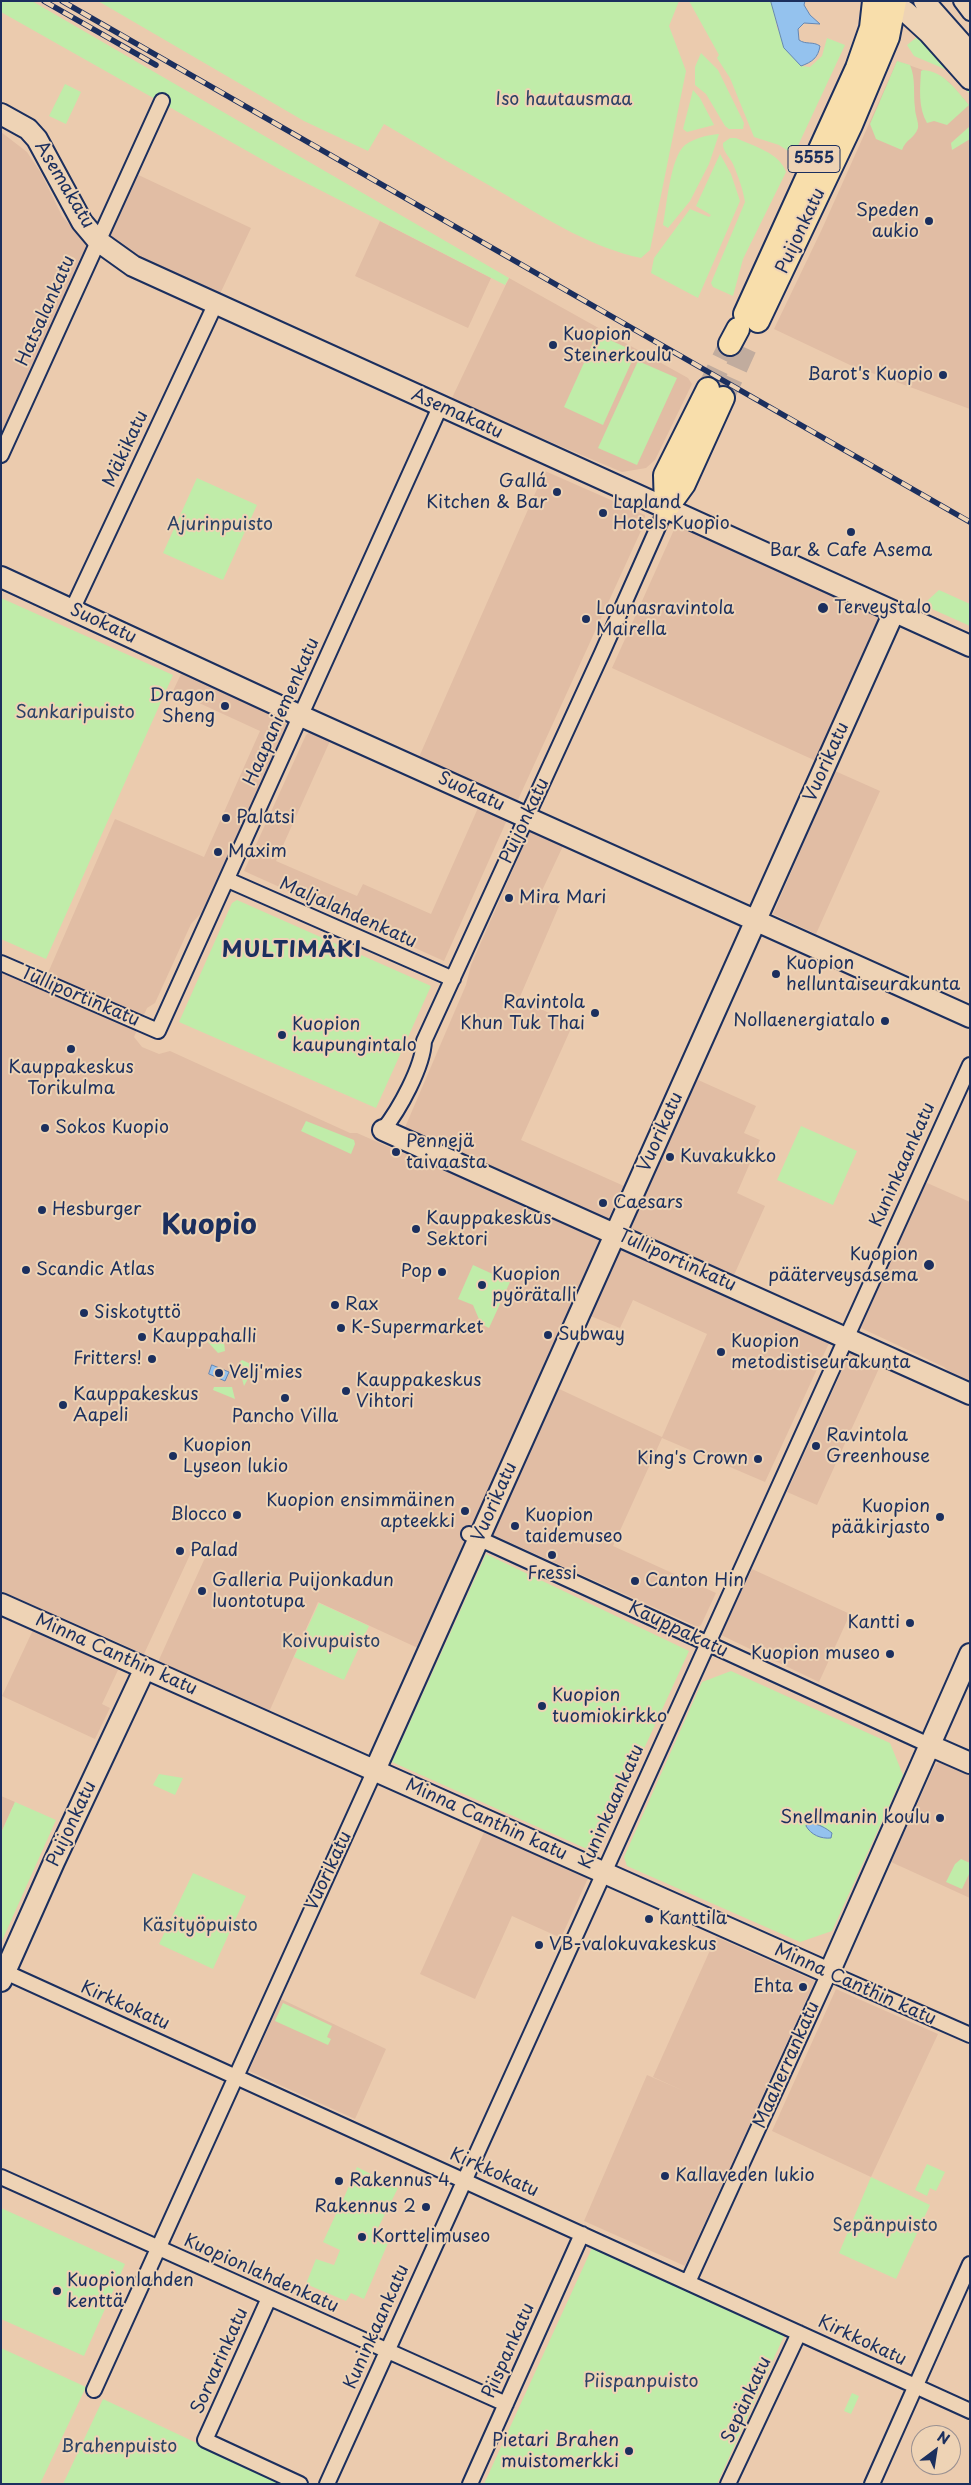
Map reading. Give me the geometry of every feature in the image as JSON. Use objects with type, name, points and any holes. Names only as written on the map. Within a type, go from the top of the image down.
[{"type":"main road","points":[[924,1],[970,54]]},
{"type":"main road","points":[[888,2],[906,12],[929,33],[970,79]]},
{"type":"main road","name":"Puijonkatu","points":[[745,332],[851,124],[888,37],[888,2]]},
{"type":"main road","name":"Asemakatu","points":[[1,114],[28,129],[37,139],[51,161],[72,207],[82,222],[98,240],[133,266],[215,305],[970,646]]},
{"type":"main road","name":"Puijonkatu","points":[[666,508],[684,484],[715,394]]},
{"type":"main road","name":"Suokatu","points":[[1,577],[301,716],[970,1017]]},
{"type":"main road","name":"Vuorikatu","points":[[375,1770],[474,1536],[616,1233],[894,612]]},
{"type":"main road","name":"Tulliportinkatu","points":[[383,1130],[616,1233],[970,1394]]},
{"type":"main road","name":"Minna Canthin katu","points":[[1,1604],[830,1973]]},
{"type":"main road","name":"Maaherrankatu","points":[[830,1973],[970,1654]]},
{"type":"main road","name":"Puijonkatu","points":[[2,1974],[145,1668]]},
{"type":"main road","name":"Kauppakatu","points":[[929,1745],[970,1763]]},
{"type":"street","points":[[961,1],[970,13]]},
{"type":"street","name":"Hatsalankatu","points":[[1,455],[162,101]]},
{"type":"street","name":"Mäkikatu","points":[[72,610],[215,305]]},
{"type":"street","name":"Haapaniemenkatu","points":[[158,1032],[440,407]]},
{"type":"street","name":"Puijonkatu","points":[[383,1130],[396,1114],[424,1052],[424,1041],[527,818],[666,508]]},
{"type":"street","name":"Maljalahdenkatu","points":[[228,880],[453,979]]},
{"type":"street","name":"Tulliportinkatu","points":[[1,963],[158,1032]]},
{"type":"street","name":"Kuninkaankatu","points":[[327,2484],[970,1065]]},
{"type":"street","name":"Kauppakatu","points":[[474,1536],[929,1745]]},
{"type":"street","name":"Vuorikatu","points":[[94,2390],[375,1770]]},
{"type":"street","name":"Minna Canthin katu","points":[[830,1973],[970,2036]]},
{"type":"street","name":"Maaherrankatu","points":[[688,2282],[830,1973]]},
{"type":"street","name":"Kirkkokatu","points":[[2,1974],[464,2180],[970,2411]]},
{"type":"street","name":"Kuopionlahdenkatu","points":[[1,2178],[506,2404]]},
{"type":"street","name":"Piispankatu","points":[[470,2484],[582,2234]]},
{"type":"street","points":[[872,2484],[970,2264]]},
{"type":"street","name":"Sorvarinkatu","points":[[269,2298],[205,2440],[300,2484]]},
{"type":"street","name":"Sepänkatu","points":[[728,2484],[799,2333]]},
{"type":"shaded area","points":[[897,61],[940,76],[949,82],[970,106],[970,409],[850,365],[774,329],[822,229]]},
{"type":"shaded area","points":[[1,132],[27,152],[41,173],[62,216],[88,246],[1,434]]},
{"type":"shaded area","points":[[130,171],[251,228],[219,296],[137,258],[118,244],[104,228]]},
{"type":"shaded area","points":[[380,221],[491,278],[468,328],[355,276]]},
{"type":"shaded area","name":"Kuopion Steinerkoulu","points":[[509,278],[688,378],[692,384],[655,460],[646,468],[622,472],[451,400]]},
{"type":"shaded area","points":[[545,471],[645,515],[645,522],[517,802],[419,757]]},
{"type":"shaded area","points":[[677,523],[880,617],[816,761],[612,668]]},
{"type":"shaded area","points":[[181,674],[284,721],[287,726],[229,859],[203,911],[191,924],[155,1003],[147,1008],[134,1037],[142,1047],[159,1054],[170,1051],[350,1133],[357,1133],[391,1148],[397,1146],[466,985],[471,965],[530,831],[563,846],[539,897],[559,906],[519,999],[573,1024],[521,1140],[624,1186],[600,1235],[602,1237],[420,1649],[318,1602],[269,1712],[158,1662],[208,1551],[195,1544],[144,1654],[1,1591],[1,963],[44,982],[115,819],[204,857],[260,731],[173,691]]},
{"type":"shaded area","points":[[310,732],[330,741],[276,861],[357,896],[363,884],[431,914],[478,808],[507,820],[444,961],[244,871],[306,735]]},
{"type":"shaded area","points":[[835,771],[880,791],[816,934],[773,914]]},
{"type":"shaded area","points":[[696,1079],[756,1106],[744,1133],[760,1140],[737,1193],[765,1206],[734,1275],[629,1228]]},
{"type":"shaded area","name":"Kuopion pääterveysasema","points":[[925,1182],[970,1202],[970,1383],[953,1376],[944,1367],[861,1328]]},
{"type":"shaded area","points":[[620,1246],[830,1341],[765,1482],[662,1438],[613,1546],[716,1593],[701,1625],[698,1627],[493,1535],[555,1387],[662,1437],[707,1334],[633,1300],[620,1328],[588,1315]]},
{"type":"shaded area","points":[[854,1352],[881,1364],[817,1505],[787,1492],[849,1355]]},
{"type":"shaded area","points":[[752,1569],[850,1614],[819,1682],[721,1635]]},
{"type":"shaded area","points":[[33,1630],[118,1670],[102,1704],[110,1708],[95,1739],[2,1696]]},
{"type":"shaded area","name":"Snellmanin koulu","points":[[940,1761],[970,1775],[970,1898],[891,1862],[935,1765]]},
{"type":"shaded area","points":[[1,1796],[15,1802],[1,1833]]},
{"type":"shaded area","points":[[485,1830],[589,1876],[561,1938],[512,1916],[475,1999],[420,1974]]},
{"type":"shaded area","points":[[716,1937],[815,1981],[685,2266],[584,2221],[647,2075],[684,2091],[653,2077]]},
{"type":"shaded area","points":[[836,1989],[938,2034],[871,2177],[772,2131]]},
{"type":"shaded area","points":[[281,1999],[386,2049],[355,2119],[249,2071]]},
{"type":"green space","points":[[1,1],[32,1],[509,278],[505,285],[279,169],[1,12]]},
{"type":"green space","name":"Iso hautausmaa","points":[[98,1],[679,1],[669,26],[686,71],[650,250],[641,258],[606,247],[571,232],[384,124],[368,151],[304,121]]},
{"type":"green space","points":[[689,1],[771,1],[774,5],[777,28],[801,66],[810,67],[822,56],[827,38],[845,45],[795,152],[791,153],[779,145],[754,137],[730,78],[717,58],[719,55]]},
{"type":"green space","points":[[917,37],[926,40],[970,88],[970,94],[947,70],[914,56],[907,45]]},
{"type":"green space","points":[[701,53],[718,70],[744,123],[743,129],[729,129],[725,126],[706,94],[695,85],[695,67]]},
{"type":"green space","points":[[897,61],[910,65],[912,70],[918,126],[915,134],[902,150],[876,139],[870,124]]},
{"type":"green space","points":[[921,71],[931,71],[944,78],[969,105],[947,125],[934,121],[927,123],[924,117],[920,91]]},
{"type":"green space","points":[[65,84],[81,92],[66,124],[49,116]]},
{"type":"green space","points":[[693,90],[700,98],[714,125],[687,132],[683,129]]},
{"type":"green space","points":[[970,126],[970,139],[952,150],[951,143]]},
{"type":"green space","points":[[719,134],[709,164],[690,201],[668,228],[663,225],[673,171],[680,151],[693,140]]},
{"type":"green space","points":[[730,138],[736,138],[772,155],[783,165],[786,172],[743,259],[733,296],[713,287],[711,283],[745,202],[737,173],[723,146],[723,143]]},
{"type":"green space","points":[[720,154],[731,174],[740,201],[698,298],[651,273],[654,258],[690,209],[709,217],[711,215],[696,206]]},
{"type":"green space","points":[[597,334],[636,352],[603,425],[564,407]]},
{"type":"green space","points":[[638,361],[677,378],[637,465],[598,448]]},
{"type":"green space","name":"Ajurinpuisto","points":[[197,478],[257,505],[223,580],[163,553]]},
{"type":"green space","points":[[939,590],[970,604],[970,626],[932,609],[927,601]]},
{"type":"green space","name":"Sankaripuisto","points":[[1,598],[173,675],[46,959],[1,939]]},
{"type":"green space","points":[[237,900],[431,986],[376,1108],[179,1022],[232,903]]},
{"type":"green space","points":[[306,1121],[354,1140],[355,1144],[351,1154],[301,1131]]},
{"type":"green space","points":[[801,1126],[857,1151],[833,1205],[777,1180]]},
{"type":"green space","points":[[473,1265],[510,1282],[489,1328],[481,1324],[473,1305],[458,1299]]},
{"type":"green space","points":[[207,1336],[224,1342],[225,1351],[218,1353],[205,1339]]},
{"type":"green space","points":[[242,1360],[255,1366],[244,1386],[238,1364]]},
{"type":"green space","points":[[214,1387],[232,1387],[235,1399],[213,1390]]},
{"type":"green space","points":[[486,1554],[689,1651],[596,1853],[392,1762]]},
{"type":"green space","name":"Koivupuisto","points":[[319,1603],[369,1626],[344,1680],[294,1657]]},
{"type":"green space","points":[[731,1671],[890,1743],[903,1775],[832,1931],[800,1942],[627,1866],[624,1857],[702,1682]]},
{"type":"green space","points":[[159,1774],[183,1778],[175,1795],[153,1785]]},
{"type":"green space","points":[[15,1802],[56,1820],[1,1943],[1,1833]]},
{"type":"green space","points":[[961,1859],[970,1863],[970,1872],[962,1889],[946,1882],[955,1864]]},
{"type":"green space","name":"Käsityöpuisto","points":[[193,1873],[246,1896],[213,1969],[159,1944]]},
{"type":"green space","points":[[283,2003],[332,2026],[327,2037],[331,2039],[328,2045],[275,2021]]},
{"type":"green space","points":[[927,2164],[945,2172],[936,2191],[930,2188],[927,2196],[915,2190]]},
{"type":"green space","points":[[357,2167],[398,2188],[374,2236],[388,2243],[364,2299],[351,2293],[346,2301],[306,2284],[316,2259],[334,2265],[340,2250],[323,2242],[336,2214],[324,2207],[327,2201],[340,2207]]},
{"type":"green space","name":"Sepänpuisto","points":[[871,2177],[930,2205],[896,2279],[839,2253]]},
{"type":"green space","name":"Kuopionlahden kenttä","points":[[1,2208],[125,2264],[84,2356],[1,2319]]},
{"type":"green space","name":"Piispanpuisto","points":[[592,2248],[784,2336],[717,2484],[484,2484]]},
{"type":"green space","points":[[1,2348],[86,2387],[40,2484],[1,2484]]},
{"type":"green space","points":[[852,2393],[859,2396],[851,2414],[844,2411]]},
{"type":"green space","name":"Brahenpuisto","points":[[103,2399],[284,2484],[63,2484]]},
{"type":"water","points":[[771,1],[805,1],[804,5],[810,15],[820,24],[804,23],[798,29],[799,40],[820,46],[818,54],[811,61],[801,66],[784,48]]},
{"type":"water","points":[[212,1365],[229,1372],[225,1381],[209,1374]]},
{"type":"water","points":[[810,1823],[830,1831],[832,1833],[831,1838],[824,1838],[813,1834],[806,1826]]},
{"type":"tunnel","points":[[708,389],[730,344]]},
{"type":"tunnel","points":[[723,398],[746,347]]},
{"type":"railway","points":[[44,1],[156,65]]},
{"type":"railway","points":[[62,1],[970,522]]},
{"type":"place","name":"Speden aukio","points":[[929,221]]},
{"type":"place","name":"Kuopion Steinerkoulu","points":[[553,345]]},
{"type":"place","name":"Barot's Kuopio","points":[[943,375]]},
{"type":"place","name":"Gallá Kitchen & Bar","points":[[557,492]]},
{"type":"place","name":"Lapland Hotels Kuopio","points":[[603,513]]},
{"type":"place","name":"Bar & Cafe Asema","points":[[851,532]]},
{"type":"place","name":"Terveystalo","points":[[823,608]]},
{"type":"place","name":"Lounasravintola Mairella","points":[[586,619]]},
{"type":"place","name":"Dragon Sheng","points":[[225,706]]},
{"type":"place","name":"Palatsi","points":[[226,818]]},
{"type":"place","name":"Maxim","points":[[218,852]]},
{"type":"place","name":"Mira Mari","points":[[509,898]]},
{"type":"place","name":"Kuopion helluntaiseurakunta","points":[[776,974]]},
{"type":"place","name":"Ravintola Khun Tuk Thai","points":[[595,1013]]},
{"type":"place","name":"Nollaenergiatalo","points":[[885,1021]]},
{"type":"place","name":"Kuopion kaupungintalo","points":[[282,1035]]},
{"type":"place","name":"Kauppakeskus Torikulma","points":[[71,1049]]},
{"type":"place","name":"Sokos Kuopio","points":[[45,1128]]},
{"type":"place","name":"Pennejä taivaasta","points":[[396,1152]]},
{"type":"place","name":"Kuvakukko","points":[[670,1157]]},
{"type":"place","name":"Caesars","points":[[603,1203]]},
{"type":"place","name":"Hesburger","points":[[42,1210]]},
{"type":"place","name":"Kauppakeskus Sektori","points":[[416,1229]]},
{"type":"place","name":"Kuopion pääterveysasema","points":[[929,1265]]},
{"type":"place","name":"Scandic Atlas","points":[[26,1270]]},
{"type":"place","name":"Pop","points":[[442,1272]]},
{"type":"place","name":"Kuopion pyörätalli","points":[[482,1285]]},
{"type":"place","name":"Rax","points":[[335,1305]]},
{"type":"place","name":"Siskotyttö","points":[[84,1313]]},
{"type":"place","name":"K-Supermarket","points":[[341,1328]]},
{"type":"place","name":"Subway","points":[[548,1335]]},
{"type":"place","name":"Kauppahalli","points":[[142,1337]]},
{"type":"place","name":"Kuopion metodistiseurakunta","points":[[721,1352]]},
{"type":"place","name":"Fritters!","points":[[152,1359]]},
{"type":"place","name":"Velj'mies","points":[[219,1373]]},
{"type":"place","name":"Kauppakeskus Vihtori","points":[[346,1391]]},
{"type":"place","name":"Pancho Villa","points":[[285,1398]]},
{"type":"place","name":"Kauppakeskus Aapeli","points":[[63,1405]]},
{"type":"place","name":"Ravintola Greenhouse","points":[[816,1446]]},
{"type":"place","name":"Kuopion Lyseon lukio","points":[[173,1456]]},
{"type":"place","name":"King's Crown","points":[[758,1459]]},
{"type":"place","name":"Kuopion ensimmäinen apteekki","points":[[465,1511]]},
{"type":"place","name":"Blocco","points":[[237,1515]]},
{"type":"place","name":"Kuopion pääkirjasto","points":[[940,1517]]},
{"type":"place","name":"Kuopion taidemuseo","points":[[515,1526]]},
{"type":"place","name":"Palad","points":[[180,1551]]},
{"type":"place","name":"Fressi","points":[[552,1555]]},
{"type":"place","name":"Canton Hin","points":[[635,1581]]},
{"type":"place","name":"Galleria Puijonkadun luontotupa","points":[[202,1591]]},
{"type":"place","name":"Kantti","points":[[910,1623]]},
{"type":"place","name":"Kuopion museo","points":[[890,1654]]},
{"type":"place","name":"Kuopion tuomiokirkko","points":[[542,1706]]},
{"type":"place","name":"Snellmanin koulu","points":[[940,1818]]},
{"type":"place","name":"Kanttila","points":[[649,1919]]},
{"type":"place","name":"VB-valokuvakeskus","points":[[539,1945]]},
{"type":"place","name":"Ehta","points":[[803,1987]]},
{"type":"place","name":"Kallaveden lukio","points":[[665,2176]]},
{"type":"place","name":"Rakennus 4","points":[[339,2181]]},
{"type":"place","name":"Rakennus 2","points":[[426,2207]]},
{"type":"place","name":"Korttelimuseo","points":[[362,2237]]},
{"type":"place","name":"Kuopionlahden kenttä","points":[[57,2291]]},
{"type":"place","name":"Pietari Brahen muistomerkki","points":[[629,2451]]},
{"type":"district","name":"MULTIMÄKI","points":[[292,951]]},
{"type":"district","name":"Kuopio","points":[[209,1226]]}]
